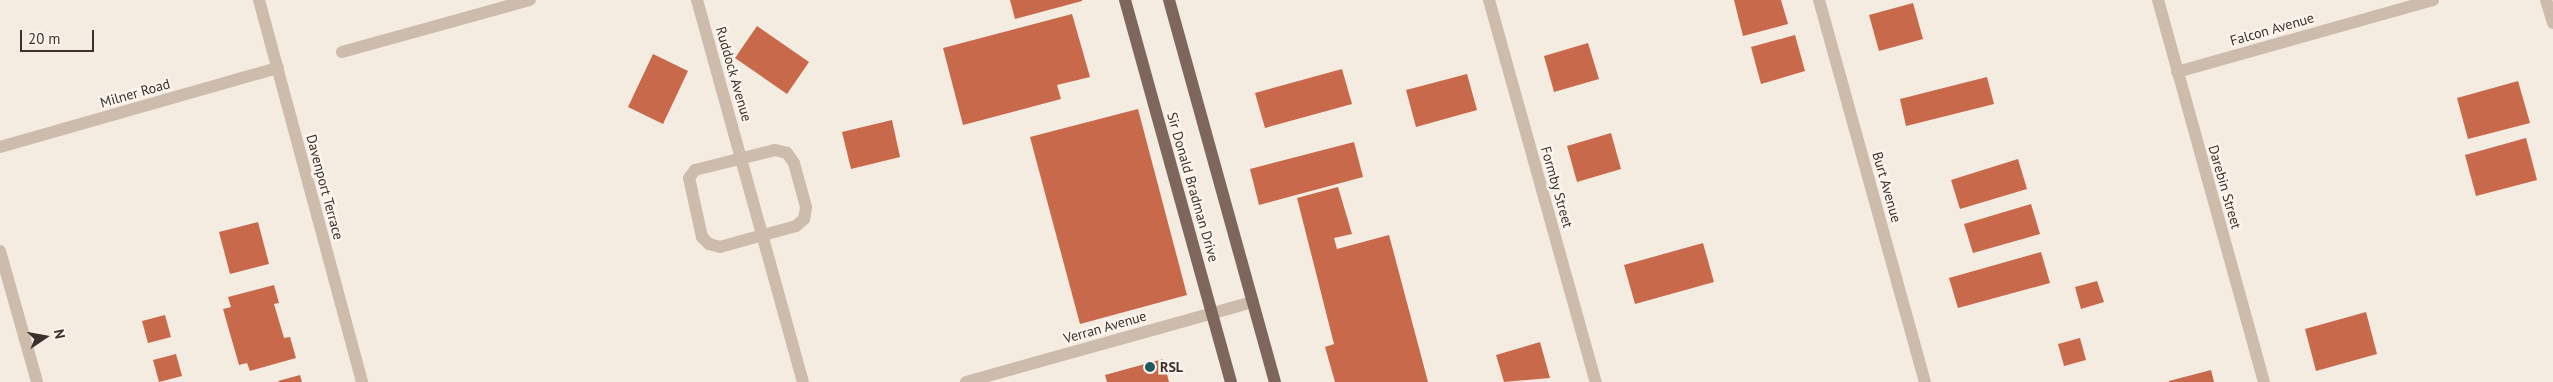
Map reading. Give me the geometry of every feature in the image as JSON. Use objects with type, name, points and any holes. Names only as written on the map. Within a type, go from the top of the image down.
[{"type":"main road","name":"Sir Donald Bradman Drive","points":[[1125,0],[1231,382]]},
{"type":"main road","name":"Sir Donald Bradman Drive","points":[[1169,0],[1275,382]]},
{"type":"street","name":"Davenport Terrace","points":[[259,0],[362,382]]},
{"type":"street","points":[[342,52],[530,0]]},
{"type":"street","name":"Ruddock Avenue","points":[[697,0],[803,382]]},
{"type":"street","name":"Formby Street","points":[[1489,0],[1596,382]]},
{"type":"street","name":"Burt Avenue","points":[[1819,0],[1925,382]]},
{"type":"street","name":"Darebin Street","points":[[2158,0],[2264,382]]},
{"type":"street","name":"Falcon Avenue","points":[[2178,72],[2433,0]]},
{"type":"street","points":[[2546,0],[2553,23]]},
{"type":"street","name":"Milner Road","points":[[0,147],[278,68]]},
{"type":"street","points":[[775,150],[787,153],[806,207],[804,219],[796,226],[761,235],[720,247],[709,244],[702,237],[689,190],[694,170],[741,156],[775,150]]},
{"type":"street","points":[[0,251],[37,382]]},
{"type":"street","name":"Verran Avenue","points":[[966,382],[1253,302]]},
{"type":"building","points":[[1010,0],[1082,0],[1082,1],[1015,19]]},
{"type":"building","points":[[1734,0],[1781,0],[1788,24],[1743,36]]},
{"type":"building","points":[[1913,3],[1923,39],[1879,51],[1869,15]]},
{"type":"building","points":[[1072,14],[1090,77],[1057,85],[1061,99],[963,125],[943,48]]},
{"type":"building","points":[[757,26],[809,62],[787,94],[735,58]]},
{"type":"building","points":[[1795,35],[1805,71],[1761,84],[1751,47]]},
{"type":"building","points":[[1588,43],[1599,79],[1554,92],[1544,56]]},
{"type":"building","points":[[653,54],[688,71],[663,124],[628,107]]},
{"type":"building","points":[[1342,69],[1352,104],[1265,128],[1255,93]]},
{"type":"building","points":[[1467,74],[1477,110],[1416,127],[1406,90]]},
{"type":"building","points":[[1987,77],[1994,104],[1906,126],[1900,99]]},
{"type":"building","points":[[2518,81],[2530,123],[2468,139],[2457,98]]},
{"type":"building","points":[[1138,109],[1187,295],[1080,324],[1030,137]]},
{"type":"building","points":[[892,120],[900,157],[851,169],[842,132]]},
{"type":"building","points":[[1611,133],[1621,169],[1577,182],[1567,146]]},
{"type":"building","points":[[2526,138],[2537,180],[2476,196],[2465,155]]},
{"type":"building","points":[[1354,142],[1363,177],[1259,205],[1250,169]]},
{"type":"building","points":[[2018,159],[2027,189],[1960,209],[1951,180]]},
{"type":"building","points":[[1338,187],[1352,234],[1334,238],[1337,249],[1389,235],[1428,382],[1335,382],[1325,347],[1334,344],[1297,198]]},
{"type":"building","points":[[2031,204],[2040,234],[1973,253],[1964,224]]},
{"type":"building","points":[[258,222],[269,264],[230,274],[219,232]]},
{"type":"building","points":[[1703,243],[1714,282],[1635,304],[1624,265]]},
{"type":"building","points":[[2041,252],[2050,283],[1958,308],[1949,278]]},
{"type":"building","points":[[2097,281],[2104,302],[2081,309],[2075,287]]},
{"type":"building","points":[[274,285],[279,303],[274,304],[284,338],[290,337],[296,358],[250,371],[247,363],[239,365],[223,309],[231,307],[228,297]]},
{"type":"building","points":[[2366,312],[2377,354],[2316,371],[2305,329]]},
{"type":"building","points":[[165,315],[171,337],[148,343],[142,321]]},
{"type":"building","points":[[2080,338],[2086,360],[2064,366],[2058,344]]},
{"type":"building","points":[[1540,342],[1550,378],[1504,382],[1496,355]]},
{"type":"building","points":[[176,354],[182,376],[159,382],[153,360]]},
{"type":"building","name":"RSL","points":[[1163,359],[1169,382],[1107,382],[1105,375]]},
{"type":"building","points":[[2211,370],[2214,382],[2169,382],[2169,381]]},
{"type":"building","points":[[300,375],[302,382],[278,381]]},
{"type":"place","name":"RSL","points":[[1150,367]]}]
